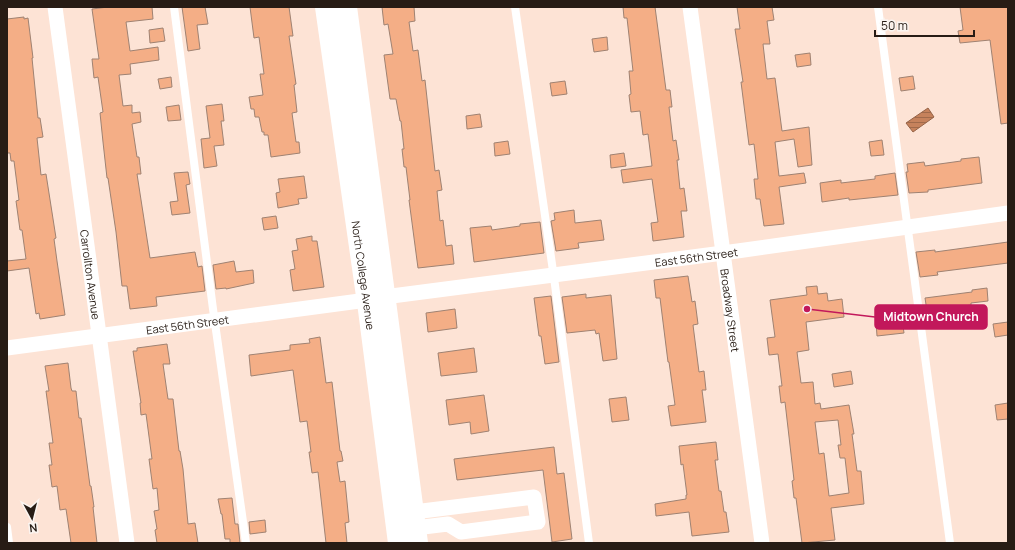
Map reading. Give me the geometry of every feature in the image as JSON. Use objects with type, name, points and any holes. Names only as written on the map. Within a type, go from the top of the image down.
[{"type":"main road","name":"North College Avenue","points":[[326,7],[376,298],[414,532]]},
{"type":"main road","name":"North College Avenue","points":[[346,7],[376,298],[399,543]]},
{"type":"street","name":"Carrollton Avenue","points":[[54,7],[127,543]]},
{"type":"street","name":"Broadway Street","points":[[690,7],[762,543]]},
{"type":"street","name":"East 56th Street","points":[[7,348],[553,274],[723,253],[1008,213]]},
{"type":"street","points":[[534,497],[538,522],[461,532],[448,524],[414,532],[445,508],[534,497]]},
{"type":"lane","points":[[174,7],[246,543]]},
{"type":"lane","points":[[515,7],[589,543]]},
{"type":"lane","points":[[878,7],[950,543]]},
{"type":"lane","name":"North College Avenue","points":[[371,262],[414,532]]},
{"type":"lane","points":[[445,508],[448,524]]},
{"type":"lane","points":[[7,527],[9,543]]},
{"type":"shaded area","points":[[928,108],[934,117],[913,132],[906,123]]},
{"type":"building","points":[[108,7],[152,7],[153,19],[126,22],[130,51],[158,47],[159,60],[130,64],[131,74],[119,75],[123,106],[132,105],[132,113],[140,112],[141,122],[132,124],[137,157],[139,157],[141,174],[137,174],[150,258],[195,252],[198,267],[202,266],[205,291],[156,297],[157,306],[130,309],[127,286],[122,286],[103,142],[100,113],[103,112],[98,77],[94,78],[92,59],[99,59],[92,9]]},
{"type":"building","points":[[182,7],[205,7],[208,24],[197,25],[200,49],[188,51]]},
{"type":"building","points":[[250,7],[289,7],[293,36],[289,36],[296,84],[294,85],[297,112],[292,113],[296,142],[299,142],[300,153],[271,157],[268,135],[264,135],[264,132],[262,132],[259,117],[255,117],[254,109],[251,109],[249,97],[263,95],[260,74],[264,74],[259,37],[254,38]]},
{"type":"building","points":[[382,7],[414,7],[415,21],[409,22],[413,51],[418,50],[422,81],[425,80],[435,171],[439,170],[442,190],[437,191],[440,221],[443,220],[446,246],[452,245],[454,264],[418,268],[406,167],[404,167],[401,121],[396,99],[390,99],[384,55],[393,54],[388,24],[384,25]]},
{"type":"building","points":[[623,7],[655,7],[666,90],[670,90],[672,107],[669,107],[673,141],[676,140],[679,160],[677,160],[680,189],[684,188],[687,211],[681,211],[684,237],[653,241],[651,223],[658,222],[652,179],[623,183],[621,170],[652,166],[648,134],[643,135],[640,111],[631,112],[629,71],[633,71],[627,18],[624,18]]},
{"type":"building","points":[[737,7],[772,7],[774,20],[767,21],[770,44],[763,44],[767,79],[775,78],[782,131],[809,127],[812,165],[798,167],[794,139],[775,142],[779,176],[804,173],[806,183],[779,187],[784,224],[764,226],[760,199],[756,199],[754,179],[758,179],[754,144],[749,145],[741,82],[743,82],[735,29],[740,29]]},
{"type":"building","points":[[960,7],[1008,7],[1008,123],[1001,124],[990,40],[960,43],[958,31],[963,30]]},
{"type":"building","points":[[24,17],[24,19],[28,18],[38,118],[40,118],[43,137],[37,138],[41,175],[46,174],[56,238],[54,239],[65,315],[40,319],[39,313],[36,314],[29,268],[7,271],[7,261],[26,259],[16,201],[19,200],[14,161],[11,161],[10,153],[7,153],[7,19]]},
{"type":"building","points":[[163,28],[165,41],[150,43],[149,30]]},
{"type":"building","points":[[607,37],[608,50],[594,52],[592,39]]},
{"type":"building","points":[[810,53],[811,65],[797,67],[795,55]]},
{"type":"building","points":[[913,76],[915,89],[901,91],[899,78]]},
{"type":"building","points":[[171,77],[172,87],[160,89],[158,79]]},
{"type":"building","points":[[565,81],[567,94],[552,96],[550,83]]},
{"type":"building","points":[[222,104],[224,121],[221,121],[224,145],[214,146],[217,166],[204,168],[201,139],[210,138],[206,106]]},
{"type":"building","points":[[179,105],[181,120],[168,121],[166,107]]},
{"type":"building","points":[[480,114],[482,127],[467,129],[466,116]]},
{"type":"building","points":[[882,140],[884,155],[871,156],[869,142]]},
{"type":"building","points":[[508,141],[510,154],[495,156],[494,143]]},
{"type":"building","points":[[624,153],[626,166],[611,168],[610,155]]},
{"type":"building","points":[[979,157],[982,183],[928,190],[928,192],[909,193],[906,172],[908,172],[907,164],[924,162],[925,166]]},
{"type":"building","points":[[188,172],[190,184],[186,185],[190,213],[172,215],[170,202],[178,201],[174,173]]},
{"type":"building","points":[[895,173],[898,195],[849,200],[849,198],[822,202],[820,183],[841,180],[841,183],[875,179],[875,176]]},
{"type":"building","points":[[304,176],[307,198],[298,199],[299,204],[278,208],[276,193],[280,192],[278,179]]},
{"type":"building","points":[[574,210],[575,223],[601,220],[604,240],[578,243],[579,248],[556,251],[551,221],[555,220],[554,213]]},
{"type":"building","points":[[276,216],[278,228],[264,230],[262,218]]},
{"type":"building","points":[[540,222],[544,253],[474,262],[470,228],[491,226],[492,230],[520,226],[520,224]]},
{"type":"building","points":[[312,236],[312,241],[317,241],[324,287],[293,291],[290,270],[295,269],[292,251],[298,250],[296,239]]},
{"type":"building","points":[[1008,242],[1008,263],[937,272],[938,275],[920,277],[916,252],[935,250],[935,252]]},
{"type":"building","points":[[234,261],[236,272],[253,270],[254,283],[226,289],[216,289],[213,265]]},
{"type":"building","points":[[688,276],[692,302],[695,301],[698,324],[693,325],[699,372],[704,371],[706,390],[702,390],[706,422],[671,426],[668,406],[675,405],[660,298],[656,298],[654,280]]},
{"type":"building","points":[[817,286],[818,294],[827,293],[828,301],[842,299],[844,317],[806,322],[809,350],[797,352],[801,383],[813,382],[815,404],[820,403],[821,409],[849,405],[854,434],[852,434],[857,471],[861,471],[864,504],[831,508],[835,540],[802,543],[796,498],[794,498],[792,481],[794,480],[785,402],[781,403],[779,386],[782,386],[778,354],[769,355],[767,338],[775,337],[770,300],[807,295],[806,287]],"holes":[[[838,420],[841,445],[838,445],[840,458],[845,458],[849,493],[829,496],[824,453],[819,454],[815,422]]]},
{"type":"building","points":[[987,288],[988,301],[927,311],[925,298],[972,292],[972,290]]},
{"type":"building","points":[[586,294],[586,298],[611,295],[617,359],[603,361],[599,333],[596,334],[595,330],[567,333],[562,297]]},
{"type":"building","points":[[551,296],[559,362],[545,364],[541,336],[539,336],[534,298]]},
{"type":"building","points":[[455,309],[457,328],[428,332],[426,313]]},
{"type":"building","points":[[902,319],[904,333],[877,336],[876,322]]},
{"type":"building","points":[[1008,322],[1008,335],[995,337],[993,324]]},
{"type":"building","points":[[320,337],[326,383],[332,382],[340,451],[343,461],[337,462],[340,482],[345,481],[349,522],[345,523],[347,543],[326,543],[318,472],[312,473],[307,421],[300,422],[293,370],[251,376],[249,355],[290,350],[290,345],[310,343],[309,339]]},
{"type":"building","points":[[167,344],[170,364],[163,364],[168,399],[173,399],[179,451],[183,469],[188,524],[195,523],[198,543],[157,543],[155,530],[157,529],[154,511],[159,510],[157,488],[153,489],[149,459],[152,459],[146,414],[141,415],[141,403],[133,351],[137,351],[137,348]]},
{"type":"building","points":[[474,348],[477,372],[441,376],[438,353]]},
{"type":"building","points":[[68,363],[71,388],[72,391],[76,391],[79,418],[81,418],[94,507],[97,543],[71,543],[66,509],[60,510],[57,486],[52,487],[49,465],[52,465],[49,443],[53,443],[46,391],[49,391],[45,366]]},
{"type":"building","points":[[851,371],[853,384],[834,387],[832,374]]},
{"type":"building","points":[[484,395],[489,431],[471,434],[470,422],[449,425],[446,400]]},
{"type":"building","points":[[626,397],[629,420],[612,422],[609,399]]},
{"type":"building","points":[[1008,403],[1008,419],[997,420],[995,405]]},
{"type":"building","points":[[716,442],[718,460],[715,460],[719,491],[721,491],[729,532],[692,536],[689,512],[656,516],[655,504],[686,499],[687,495],[683,464],[681,465],[679,446]]},
{"type":"building","points":[[554,447],[557,474],[564,473],[572,539],[552,542],[543,470],[457,480],[454,459]]},
{"type":"building","points":[[232,498],[235,524],[238,524],[240,543],[230,543],[230,539],[225,539],[222,514],[218,499]]},
{"type":"building","points":[[265,520],[266,532],[250,534],[249,522]]},
{"type":"place","name":"Midtown Church","points":[[807,309]]}]
